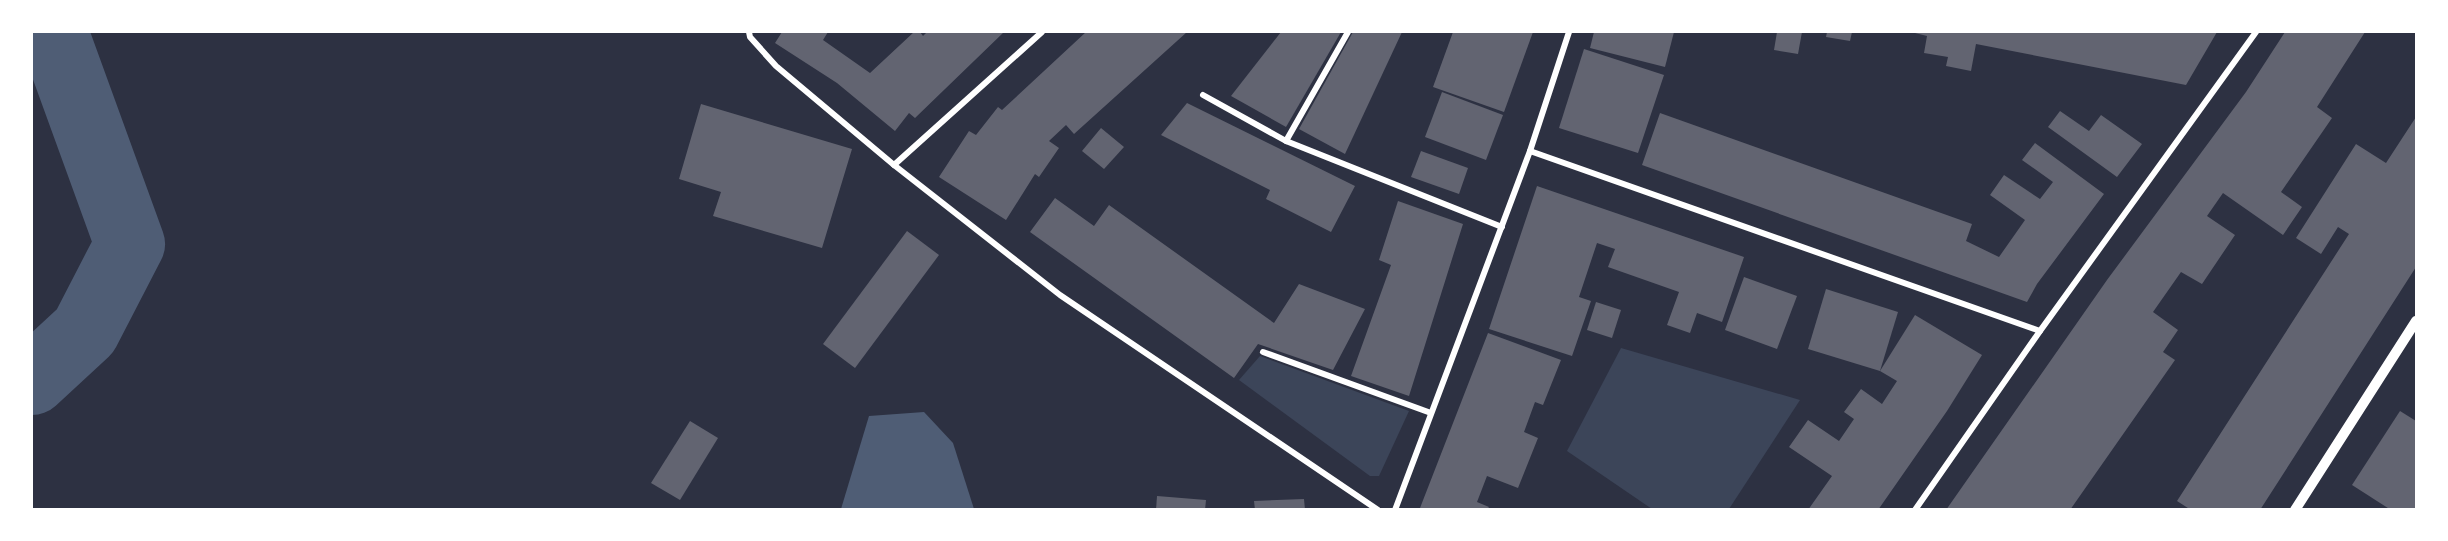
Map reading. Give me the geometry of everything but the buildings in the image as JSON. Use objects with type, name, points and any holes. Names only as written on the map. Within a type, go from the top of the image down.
[{"type":"street","points":[[749,32],[750,37],[776,66],[894,165],[1060,295],[1378,510]]},
{"type":"street","points":[[894,165],[1042,32]]},
{"type":"street","points":[[1286,141],[1348,32]]},
{"type":"street","points":[[1395,510],[1530,151],[1569,32]]},
{"type":"street","points":[[1915,510],[2040,331],[2256,32]]},
{"type":"street","points":[[1203,95],[1286,141],[1502,227]]},
{"type":"street","points":[[1530,151],[2040,331]]},
{"type":"street","points":[[2295,510],[2416,321]]},
{"type":"street","points":[[1263,352],[1431,413]]},
{"type":"shaded area","points":[[1621,348],[1800,400],[1729,509],[1652,509],[1567,451]]},
{"type":"shaded area","points":[[1260,356],[1409,411],[1379,476],[1370,476],[1239,380]]},
{"type":"shaded area","points":[[924,412],[953,443],[974,509],[841,509],[869,416]]},
{"type":"waterway","points":[[32,380],[85,331],[130,244],[53,32]]}]
